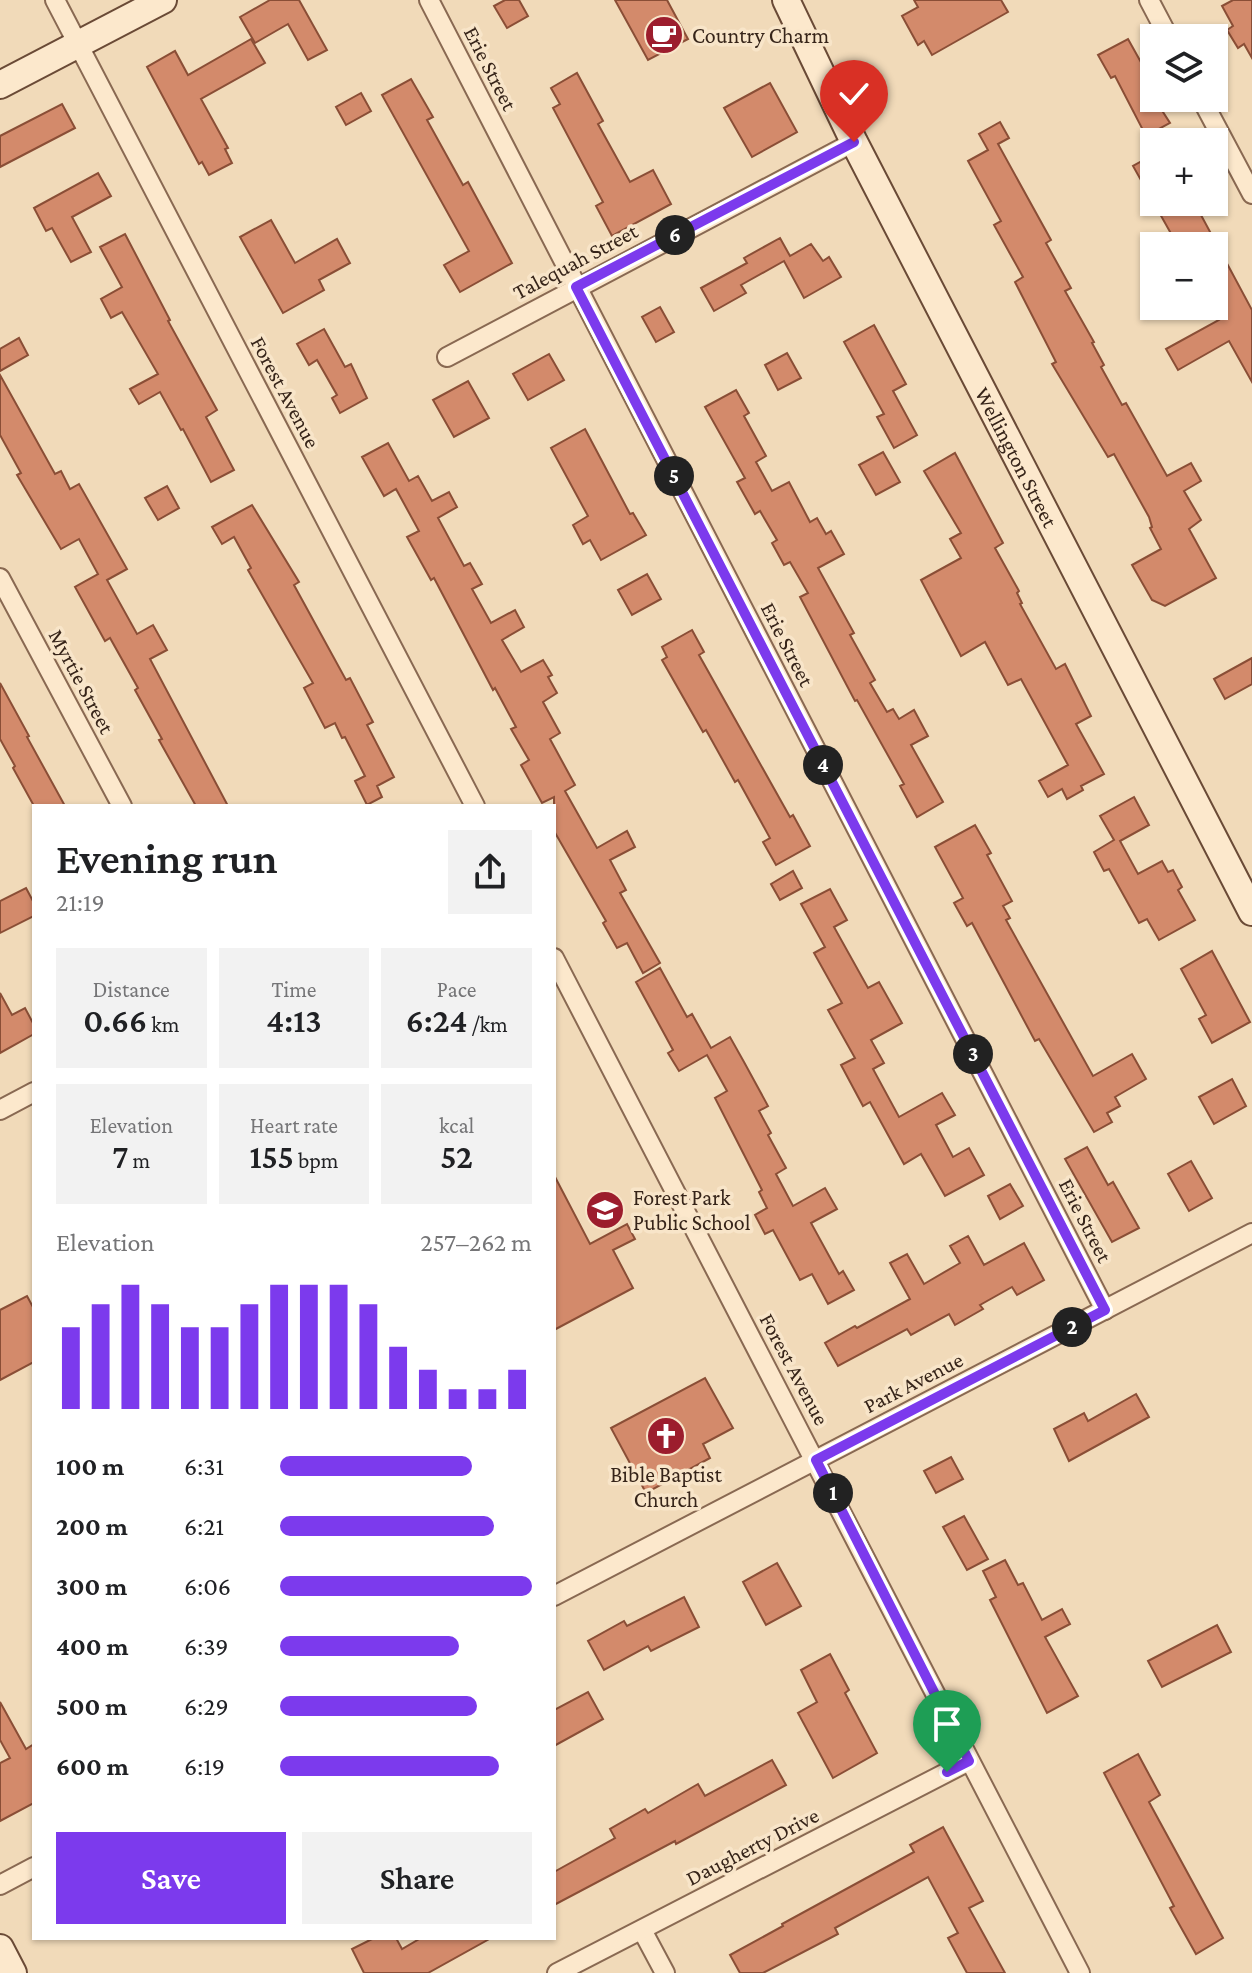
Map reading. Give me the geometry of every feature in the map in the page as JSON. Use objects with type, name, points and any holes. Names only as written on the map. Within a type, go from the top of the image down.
[{"type":"street","name":"Forest Avenue","points":[[55,0],[474,804]]},
{"type":"street","points":[[0,85],[163,0]]},
{"type":"street","name":"Erie Street","points":[[429,0],[1105,1310]]},
{"type":"street","name":"Wellington Street","points":[[786,0],[854,142],[1252,912]]},
{"type":"street","points":[[1149,0],[1162,24]]},
{"type":"street","points":[[1208,112],[1252,194]]},
{"type":"street","name":"Talequah Street","points":[[447,357],[854,142]]},
{"type":"street","name":"Myrtie Street","points":[[0,578],[121,804]]},
{"type":"street","name":"Forest Avenue","points":[[556,962],[1080,1973]]},
{"type":"street","points":[[0,1110],[32,1093]]},
{"type":"street","name":"Park Avenue","points":[[556,1595],[1252,1233]]},
{"type":"street","name":"Daugherty Drive","points":[[557,1973],[969,1761]]},
{"type":"street","points":[[0,1885],[32,1868]]},
{"type":"street","points":[[642,1930],[665,1973]]},
{"type":"street","points":[[0,1948],[13,1973]]},
{"type":"building","points":[[270,0],[299,0],[327,50],[308,60],[288,24],[255,43],[240,17]]},
{"type":"building","points":[[505,0],[519,0],[528,16],[507,28],[494,6]]},
{"type":"building","points":[[615,0],[667,0],[688,39],[648,60]]},
{"type":"building","points":[[914,0],[1001,0],[1008,12],[932,55],[924,41],[918,45],[902,16],[918,7]]},
{"type":"building","points":[[1233,0],[1252,0],[1252,58],[1244,44],[1238,48],[1228,32],[1233,26],[1222,6]]},
{"type":"building","points":[[251,39],[265,63],[201,99],[228,148],[225,149],[232,163],[209,175],[202,162],[199,164],[147,67],[175,51],[188,75]]},
{"type":"building","points":[[1128,39],[1140,60],[1140,112],[1163,112],[1170,123],[1161,128],[1142,128],[1115,76],[1111,78],[1098,55]]},
{"type":"building","points":[[577,73],[603,121],[598,124],[630,182],[653,170],[671,204],[612,236],[596,206],[603,202],[553,108],[560,104],[551,88]]},
{"type":"building","points":[[411,79],[433,117],[427,120],[463,185],[468,182],[512,263],[460,292],[444,265],[469,251],[382,95]]},
{"type":"building","points":[[770,83],[797,132],[752,157],[724,108]]},
{"type":"building","points":[[361,93],[371,111],[346,125],[336,107]]},
{"type":"building","points":[[62,104],[75,128],[0,167],[0,136]]},
{"type":"building","points":[[1000,122],[1009,138],[998,144],[1051,240],[1046,243],[1071,288],[1065,291],[1094,342],[1104,365],[1101,367],[1122,405],[1126,403],[1167,476],[1191,463],[1201,481],[1184,491],[1201,520],[1189,529],[1216,578],[1165,606],[1152,600],[1132,565],[1161,549],[1150,528],[1149,517],[1114,454],[1108,457],[1052,364],[1056,362],[1015,282],[1023,277],[994,225],[1001,221],[968,161],[988,150],[979,134]]},
{"type":"building","points":[[1140,162],[1140,178],[1133,166]]},
{"type":"building","points":[[98,173],[111,196],[72,217],[91,252],[71,262],[52,228],[46,231],[34,208]]},
{"type":"building","points":[[1161,216],[1202,216],[1210,232],[1170,232]]},
{"type":"building","points":[[271,220],[295,263],[337,239],[350,263],[319,280],[324,290],[283,313],[240,237]]},
{"type":"building","points":[[125,234],[217,410],[206,417],[234,470],[211,482],[160,392],[139,404],[130,389],[158,374],[122,312],[111,318],[101,299],[122,287],[100,247]]},
{"type":"building","points":[[780,238],[790,256],[811,244],[823,261],[829,257],[841,277],[804,298],[784,261],[741,285],[746,293],[714,311],[701,288],[747,263],[744,258]]},
{"type":"building","points":[[1228,265],[1252,310],[1252,382],[1229,341],[1178,370],[1166,349],[1219,320],[1228,320]]},
{"type":"building","points":[[660,307],[674,332],[656,342],[642,317]]},
{"type":"building","points":[[874,325],[906,384],[893,391],[917,435],[894,448],[877,417],[884,414],[844,342]]},
{"type":"building","points":[[324,329],[345,367],[351,364],[367,398],[340,413],[332,398],[337,395],[317,360],[309,365],[297,344]]},
{"type":"building","points":[[19,338],[28,355],[0,371],[0,349]]},
{"type":"building","points":[[787,353],[801,378],[778,390],[765,365]]},
{"type":"building","points":[[549,354],[564,380],[528,400],[513,374]]},
{"type":"building","points":[[0,375],[55,474],[61,471],[70,489],[79,484],[127,569],[107,580],[137,634],[153,625],[167,650],[150,659],[227,804],[195,804],[159,740],[162,739],[135,690],[138,688],[110,638],[105,641],[75,587],[98,574],[79,539],[61,549],[17,475],[21,473],[0,435]]},
{"type":"building","points":[[468,381],[489,418],[454,437],[433,400]]},
{"type":"building","points":[[736,390],[749,413],[744,416],[766,456],[756,462],[772,491],[789,482],[810,522],[817,518],[826,534],[831,531],[844,554],[818,568],[854,633],[850,635],[875,680],[870,683],[887,712],[893,709],[899,719],[914,710],[928,736],[911,745],[943,802],[917,817],[900,786],[904,784],[855,701],[800,597],[808,593],[790,562],[784,565],[772,543],[777,540],[760,511],[755,514],[737,482],[745,478],[705,407]]},
{"type":"building","points":[[585,429],[630,514],[633,513],[646,535],[601,560],[590,540],[583,544],[573,525],[588,516],[551,448]]},
{"type":"building","points":[[388,443],[409,481],[418,476],[432,501],[449,492],[457,507],[438,518],[464,566],[470,563],[482,584],[472,589],[491,623],[515,610],[524,627],[502,640],[521,672],[543,660],[552,675],[548,677],[557,693],[543,702],[560,733],[550,739],[575,785],[565,791],[597,848],[627,831],[635,847],[610,860],[626,890],[620,893],[660,963],[643,973],[627,943],[617,948],[603,923],[606,921],[556,834],[554,797],[542,803],[521,765],[529,760],[511,729],[516,727],[434,578],[431,580],[407,537],[419,531],[396,489],[384,496],[362,457]]},
{"type":"building","points":[[883,452],[900,482],[876,495],[859,465]]},
{"type":"building","points":[[955,453],[1003,543],[995,548],[1019,591],[1020,604],[1056,669],[1065,664],[1091,716],[1076,724],[1104,774],[1081,786],[1083,790],[1067,799],[1062,789],[1048,797],[1039,781],[1068,765],[1021,679],[1008,685],[985,642],[961,656],[921,580],[961,558],[950,539],[961,533],[924,471]]},
{"type":"building","points":[[167,486],[179,508],[158,520],[145,498]]},
{"type":"building","points":[[252,505],[299,582],[294,585],[346,680],[350,678],[373,722],[367,725],[394,777],[377,786],[382,797],[366,804],[355,781],[365,776],[335,723],[325,728],[304,688],[313,683],[248,570],[251,568],[234,537],[222,544],[212,527]]},
{"type":"building","points":[[647,574],[661,599],[632,615],[618,590]]},
{"type":"building","points":[[692,630],[704,652],[699,655],[790,817],[793,815],[810,846],[776,865],[763,842],[770,838],[738,780],[735,782],[706,730],[703,732],[662,660],[667,657],[662,647]]},
{"type":"building","points":[[1252,658],[1252,684],[1225,699],[1214,679]]},
{"type":"building","points":[[0,683],[64,804],[33,804],[0,739]]},
{"type":"building","points":[[1134,797],[1149,825],[1120,841],[1138,874],[1162,861],[1168,872],[1173,870],[1182,887],[1178,890],[1195,920],[1159,940],[1147,919],[1139,923],[1109,869],[1104,871],[1094,852],[1114,840],[1100,816]]},
{"type":"building","points":[[975,825],[1012,901],[1003,906],[1010,918],[1006,920],[1093,1076],[1132,1054],[1146,1079],[1115,1097],[1120,1106],[1107,1113],[1112,1122],[1094,1132],[1039,1039],[1035,1041],[972,923],[967,926],[954,903],[963,898],[935,847]]},
{"type":"building","points":[[793,871],[802,888],[780,900],[771,884]]},
{"type":"building","points":[[26,888],[32,899],[32,917],[0,933],[0,901]]},
{"type":"building","points":[[830,889],[847,920],[834,927],[868,988],[879,982],[902,1023],[871,1040],[884,1063],[873,1069],[899,1117],[942,1093],[955,1115],[936,1125],[953,1157],[969,1148],[984,1175],[945,1196],[921,1154],[904,1164],[870,1102],[863,1106],[841,1065],[855,1058],[828,1010],[842,1003],[814,953],[825,947],[801,904]]},
{"type":"building","points":[[1212,951],[1250,1022],[1212,1043],[1199,1019],[1206,1015],[1181,969]]},
{"type":"building","points":[[660,968],[687,1017],[692,1014],[711,1048],[730,1037],[744,1062],[768,1106],[759,1111],[786,1168],[776,1174],[793,1206],[825,1188],[837,1209],[811,1223],[839,1274],[843,1271],[854,1290],[828,1304],[812,1274],[800,1280],[773,1230],[765,1234],[755,1215],[767,1208],[759,1192],[762,1190],[715,1098],[727,1091],[707,1055],[679,1071],[668,1053],[673,1050],[636,982]]},
{"type":"building","points":[[0,993],[12,1015],[25,1008],[32,1021],[32,1035],[0,1053]]},
{"type":"building","points":[[1232,1079],[1246,1106],[1214,1124],[1199,1097]]},
{"type":"building","points":[[1087,1147],[1108,1185],[1113,1182],[1139,1228],[1112,1242],[1065,1159]]},
{"type":"building","points":[[1191,1161],[1212,1198],[1189,1211],[1168,1174]]},
{"type":"building","points":[[556,1179],[590,1244],[627,1224],[635,1239],[613,1250],[633,1288],[556,1329]]},
{"type":"building","points":[[1010,1184],[1023,1206],[1000,1219],[988,1196]]},
{"type":"building","points":[[968,1236],[984,1265],[1024,1243],[1044,1280],[1017,1295],[1012,1287],[980,1305],[983,1309],[955,1325],[949,1314],[911,1335],[907,1329],[838,1366],[825,1343],[910,1299],[890,1263],[907,1254],[924,1284],[960,1263],[950,1246]]},
{"type":"building","points":[[27,1296],[32,1305],[32,1363],[0,1380],[0,1310]]},
{"type":"building","name":"Bible Baptist Church","points":[[705,1378],[733,1428],[703,1444],[710,1458],[646,1493],[611,1428]]},
{"type":"building","points":[[1136,1394],[1149,1417],[1069,1461],[1054,1429],[1084,1413],[1088,1421]]},
{"type":"building","points":[[951,1457],[963,1479],[936,1493],[924,1471]]},
{"type":"building","points":[[964,1516],[988,1559],[967,1570],[943,1527]]},
{"type":"building","points":[[1005,1560],[1018,1585],[1023,1583],[1042,1620],[1062,1609],[1070,1624],[1045,1637],[1078,1696],[1047,1713],[990,1600],[996,1597],[983,1571]]},
{"type":"building","points":[[777,1563],[801,1606],[766,1625],[743,1582]]},
{"type":"building","points":[[684,1597],[699,1627],[651,1651],[648,1646],[604,1670],[588,1641],[624,1621],[627,1626]]},
{"type":"building","points":[[1217,1625],[1231,1652],[1162,1687],[1148,1661]]},
{"type":"building","points":[[830,1654],[849,1690],[845,1693],[877,1753],[833,1778],[798,1713],[817,1702],[801,1670]]},
{"type":"building","points":[[588,1692],[603,1719],[556,1745],[556,1709]]},
{"type":"building","points":[[0,1702],[26,1749],[32,1745],[32,1804],[0,1821],[0,1763],[10,1758],[0,1740]]},
{"type":"building","points":[[1138,1754],[1160,1795],[1149,1802],[1223,1938],[1196,1954],[1104,1773]]},
{"type":"building","points":[[772,1760],[786,1785],[556,1904],[556,1871],[615,1838],[610,1829],[645,1809],[648,1813],[698,1784],[705,1796]]},
{"type":"building","points":[[943,1827],[983,1901],[969,1908],[1005,1973],[967,1973],[948,1938],[958,1933],[928,1877],[835,1928],[838,1934],[763,1973],[740,1973],[730,1955],[914,1852],[910,1845]]},
{"type":"building","points":[[370,1940],[397,1940],[402,1949],[418,1940],[487,1940],[428,1973],[364,1973],[352,1949]]},
{"type":"place","name":"Country Charm","points":[[664,35]]},
{"type":"place","name":"Forest Park Public School","points":[[605,1210]]},
{"type":"place","name":"Bible Baptist Church","points":[[666,1436]]},
{"type":"route","points":[[854,142],[576,287],[1105,1310],[816,1460],[969,1761],[947,1772]]}]
